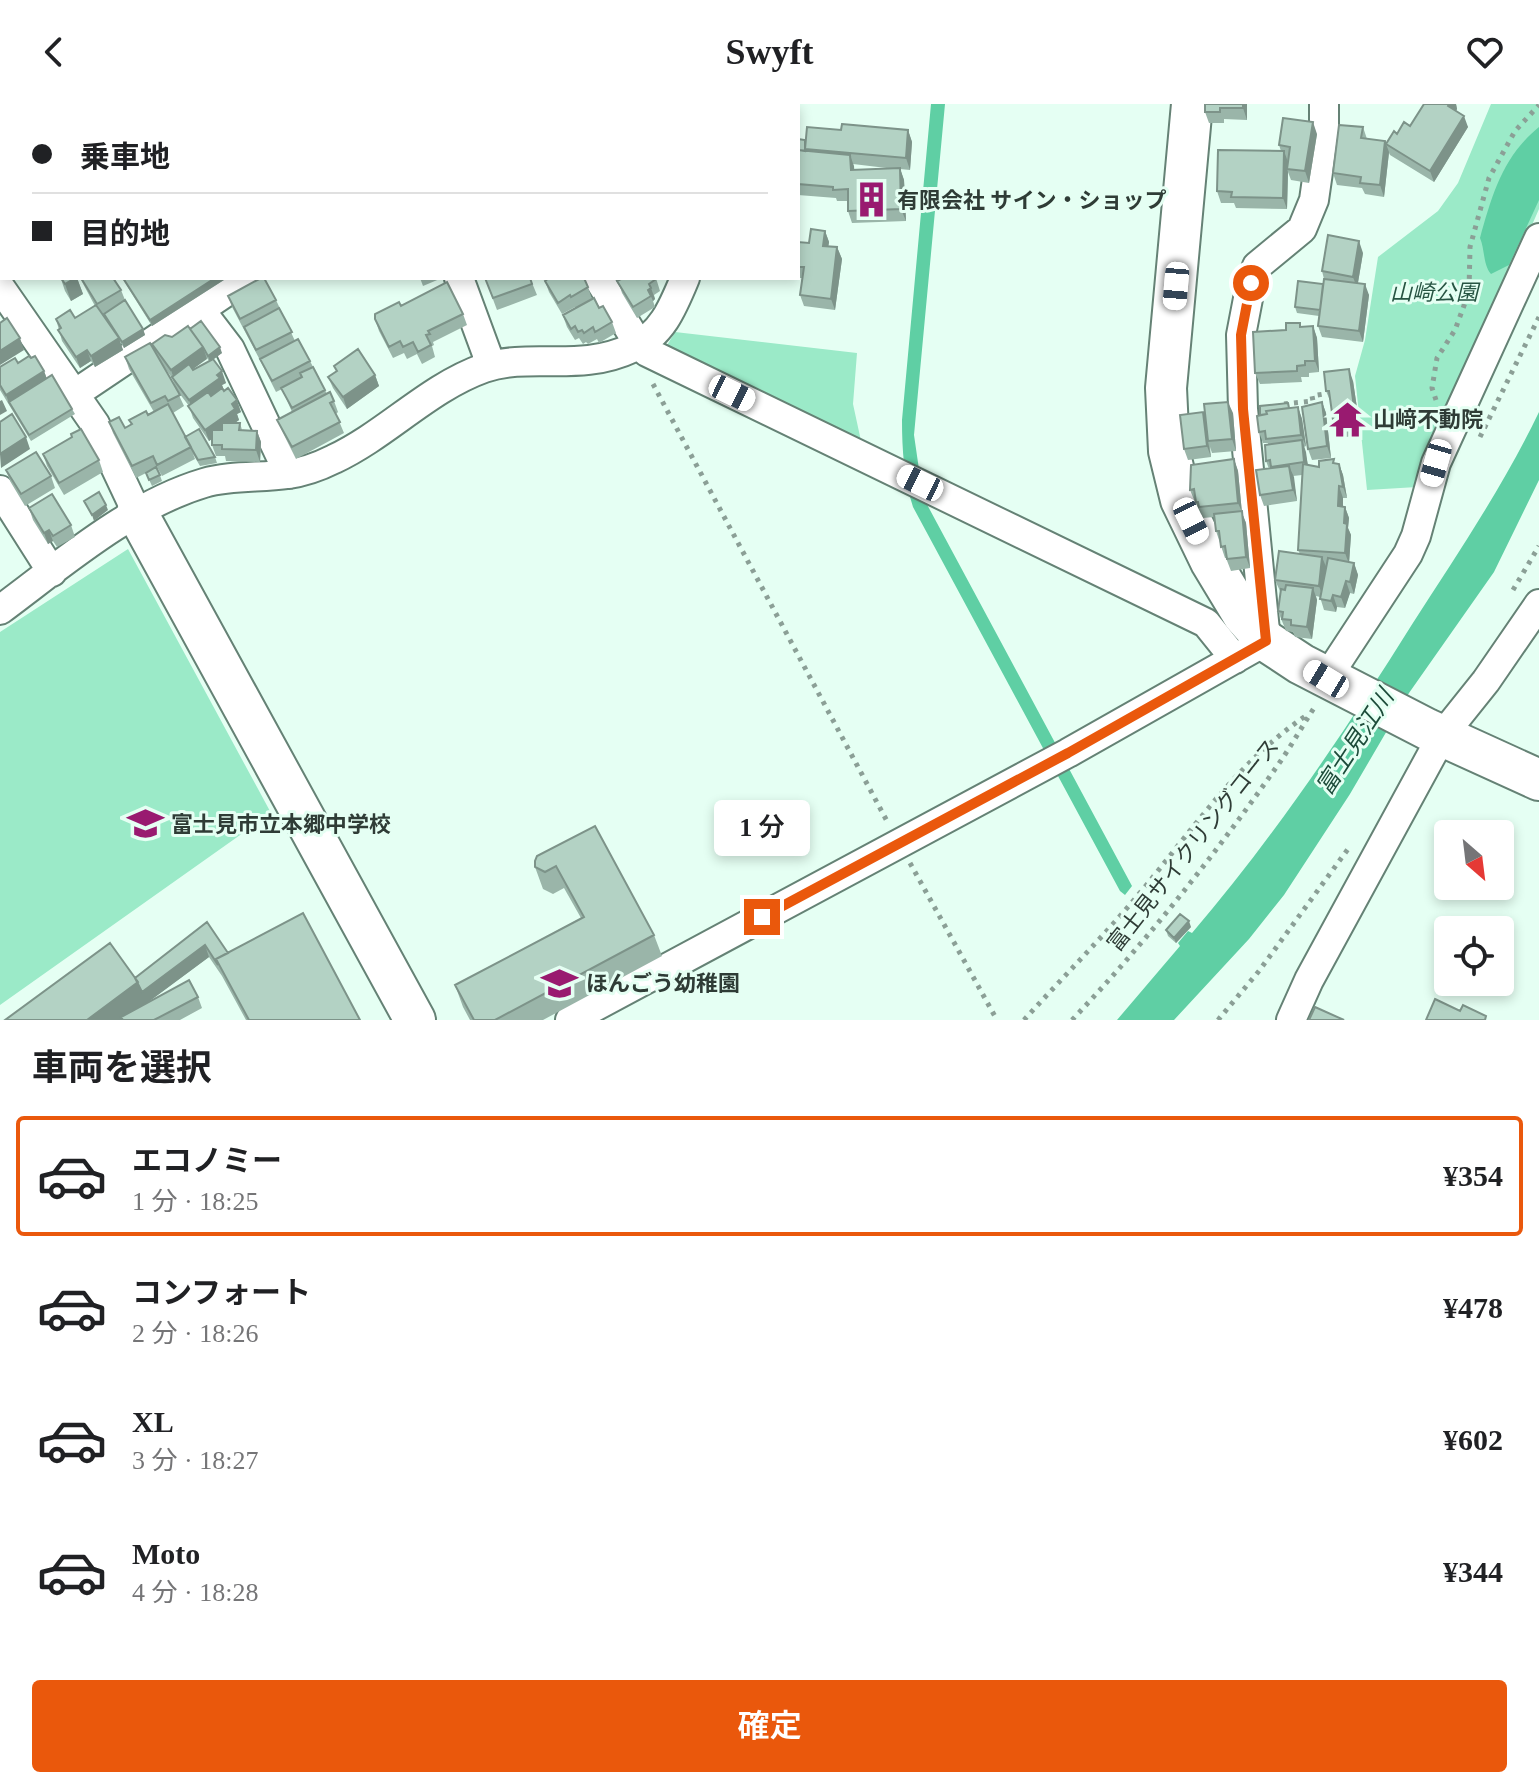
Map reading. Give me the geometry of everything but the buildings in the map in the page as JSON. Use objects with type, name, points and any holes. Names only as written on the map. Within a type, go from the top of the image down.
[{"type":"street","points":[[1192,104],[1166,388],[1169,451],[1181,500],[1211,562],[1243,615],[1251,650]]},
{"type":"street","points":[[1251,650],[1241,335],[1257,266],[1302,229],[1314,200],[1324,130],[1324,104]]},
{"type":"street","points":[[1327,690],[1408,554],[1436,463],[1539,238]]},
{"type":"street","points":[[76,393],[244,280]]},
{"type":"street","points":[[460,280],[487,354],[487,367]]},
{"type":"street","points":[[599,280],[636,346],[647,352],[1206,623],[1327,690],[1435,733],[1539,780]]},
{"type":"street","points":[[0,610],[137,513],[173,493],[208,481],[289,474],[335,459],[455,380],[487,367],[516,363],[590,362],[636,346],[657,331],[669,315],[684,280]]},
{"type":"street","points":[[0,287],[95,424],[137,513],[415,1020]]},
{"type":"street","points":[[201,311],[230,349],[289,474]]},
{"type":"street","points":[[0,490],[52,572]]},
{"type":"street","points":[[1291,1020],[1435,733],[1486,681],[1539,604]]},
{"type":"street","points":[[570,1020],[899,844],[1251,650]]},
{"type":"path","points":[[1455,421],[1437,402],[1432,388],[1437,358],[1455,330],[1469,292],[1470,247],[1489,178],[1515,131],[1539,105]]},
{"type":"path","points":[[636,346],[899,844],[997,1020]]},
{"type":"path","points":[[1243,409],[1313,401],[1312,396],[1324,394]]},
{"type":"path","points":[[1024,1020],[1124,912],[1244,766],[1327,690]]},
{"type":"path","name":"富士見サイクリングコース","points":[[1072,1020],[1145,937],[1232,828],[1327,690]]},
{"type":"path","points":[[1218,1020],[1259,971],[1347,849],[1359,839]]},
{"type":"green space","name":"山崎公園","points":[[1491,104],[1539,104],[1539,209],[1417,487],[1367,490],[1355,376],[1365,340],[1378,257],[1438,211],[1458,183]]},
{"type":"green space","points":[[675,332],[857,353],[853,404],[861,441],[666,347]]},
{"type":"green space","name":"富士見市立本郷中学校","points":[[128,549],[271,813],[0,1005],[0,632]]},
{"type":"water","points":[[931,104],[945,104],[914,435],[923,497],[1132,886],[1125,895],[1120,891],[913,507],[910,496],[904,464],[902,420]]},
{"type":"water","points":[[1539,127],[1539,200],[1509,265],[1491,274],[1480,238],[1489,207],[1500,177],[1516,151]]},
{"type":"water","name":"富士見江川","points":[[1539,412],[1539,480],[1494,572],[1409,693],[1350,794],[1284,895],[1249,939],[1174,1020],[1117,1020],[1180,946],[1178,943],[1188,931],[1192,933],[1222,897],[1307,784],[1478,521]]},
{"type":"place","name":"有限会社 サイン・ショップ","points":[[871,200]]},
{"type":"place","name":"山﨑不動院","points":[[1347,419]]},
{"type":"place","name":"富士見市立本郷中学校","points":[[145,824]]},
{"type":"place","name":"ほんごう幼稚園","points":[[560,983]]},
{"type":"route","points":[[762,917],[1068,753],[1266,641],[1243,409],[1241,335],[1251,283]]}]
